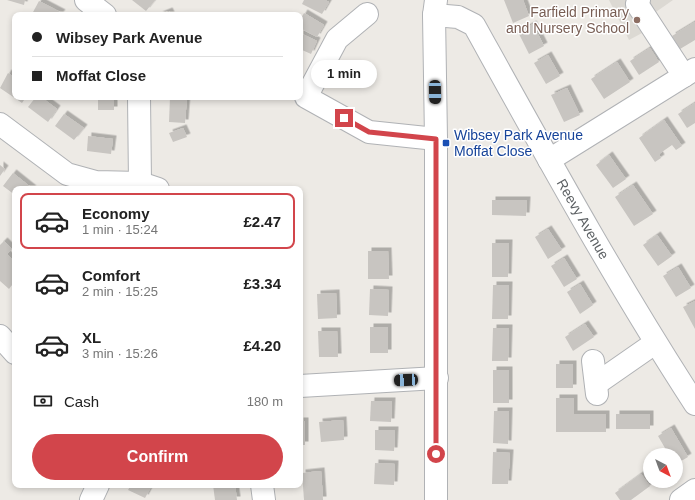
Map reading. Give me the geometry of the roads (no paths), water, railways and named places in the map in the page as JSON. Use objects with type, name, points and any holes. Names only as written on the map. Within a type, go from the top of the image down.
[{"type":"street","points":[[86,0],[101,12]]},
{"type":"street","points":[[550,160],[689,73],[644,17],[637,4],[639,0]]},
{"type":"street","points":[[435,7],[437,378],[436,500]]},
{"type":"street","name":"Reevy Avenue","points":[[435,7],[474,25],[655,343],[695,404]]},
{"type":"street","points":[[367,14],[337,40],[306,97],[369,132],[436,139]]},
{"type":"street","points":[[0,124],[67,174],[96,182],[149,186],[139,100]]},
{"type":"street","points":[[0,336],[12,350]]},
{"type":"street","points":[[593,361],[596,389],[655,343]]},
{"type":"street","points":[[303,386],[437,378]]},
{"type":"street","points":[[91,500],[97,488]]},
{"type":"street","points":[[262,488],[264,500]]},
{"type":"street","points":[[681,500],[695,490]]},
{"type":"place","name":"Farfield Primary and Nursery School","points":[[637,20]]},
{"type":"place","name":"Wibsey Park Avenue Moffat Close","points":[[446,143]]}]
